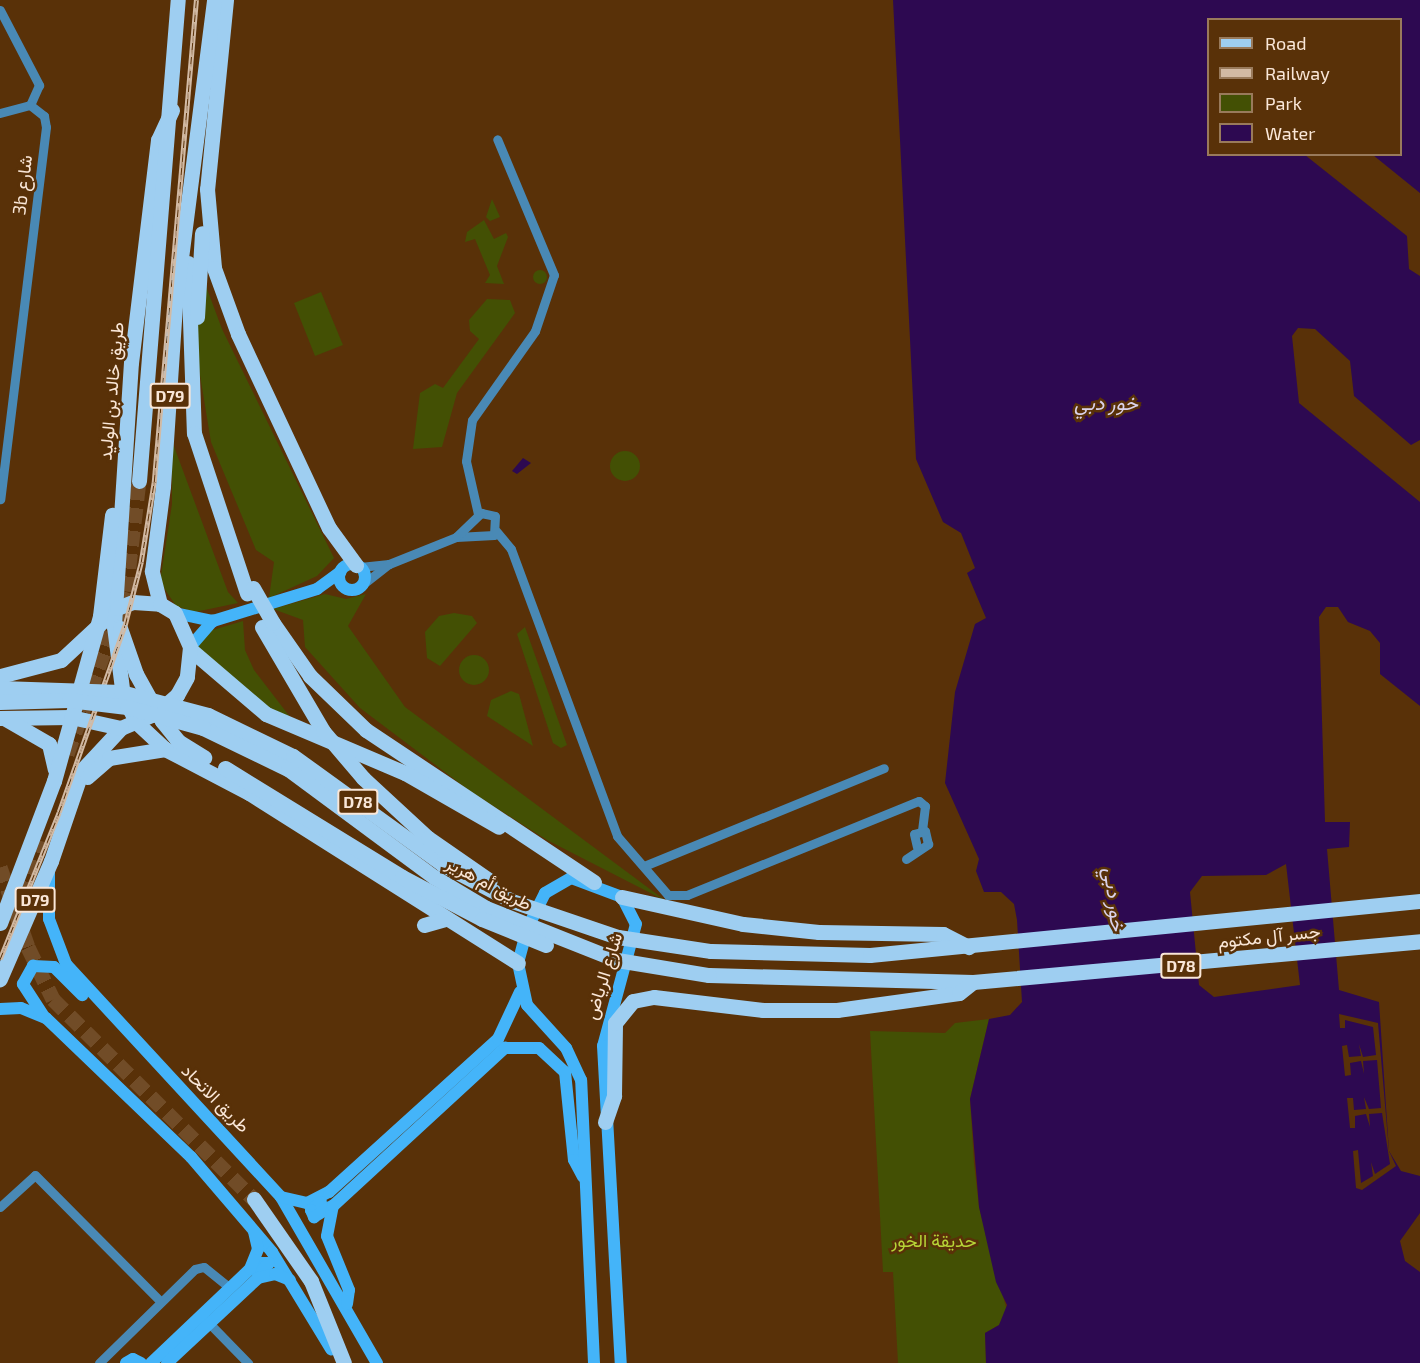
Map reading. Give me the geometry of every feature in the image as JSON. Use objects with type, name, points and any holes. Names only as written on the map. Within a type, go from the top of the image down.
[{"type":"main road","name":"طريق خالد بن الوليد","points":[[54,781],[106,586],[116,491],[123,474],[158,140],[172,110],[178,0]]},
{"type":"main road","name":"D79","points":[[160,604],[152,571],[187,185],[214,0]]},
{"type":"main road","points":[[188,387],[195,374],[207,189],[226,0]]},
{"type":"main road","points":[[139,481],[172,110]]},
{"type":"main road","points":[[187,185],[188,387],[199,457],[232,551],[267,625],[323,731],[363,778],[508,899]]},
{"type":"main road","points":[[0,676],[54,663],[117,611],[142,601],[160,604],[175,613],[213,621],[317,589],[345,589],[363,585],[358,566],[329,528],[228,311],[211,247],[207,189]]},
{"type":"main road","points":[[123,474],[117,611],[119,680],[136,722],[165,749],[249,793],[445,919],[518,963]]},
{"type":"main road","points":[[317,589],[340,572],[358,566]]},
{"type":"main road","points":[[340,572],[345,589]]},
{"type":"main road","points":[[117,611],[128,654],[156,713],[186,747],[484,914]]},
{"type":"main road","points":[[175,613],[190,649],[243,699],[291,728],[405,773],[508,833],[530,836]]},
{"type":"main road","points":[[190,649],[213,621]]},
{"type":"main road","points":[[267,625],[310,676],[366,730],[530,836],[594,882],[622,897],[743,924],[819,932],[943,934],[969,947]]},
{"type":"main road","name":"D79","points":[[0,979],[51,861],[62,818],[82,770],[121,728],[156,713],[182,686],[190,649]]},
{"type":"main road","name":"طريق أم هرير","points":[[0,688],[102,690],[206,721],[293,756],[424,852],[508,899],[618,937],[711,951],[851,956],[999,944]]},
{"type":"main road","name":"طريق أم هرير","points":[[0,702],[69,700],[127,707],[206,721],[288,769],[484,914]]},
{"type":"main road","points":[[2,718],[71,717],[121,728]]},
{"type":"main road","points":[[2,718],[49,744],[54,781]]},
{"type":"main road","points":[[62,818],[100,762],[165,749]]},
{"type":"main road","name":"D79","points":[[0,923],[54,781]]},
{"type":"main road","name":"طريق الاتحاد","points":[[51,861],[47,900],[53,937],[74,976],[280,1197],[347,1304],[377,1363]]},
{"type":"main road","points":[[347,1304],[349,1290],[326,1228],[333,1197],[498,1038],[520,992],[518,963],[527,929],[552,885],[571,878],[594,882]]},
{"type":"main road","name":"شارع الرياض","points":[[621,1363],[605,1122],[605,1029],[635,941],[634,914],[622,897]]},
{"type":"main road","name":"جسر آل مكتوم","points":[[999,944],[1420,901]]},
{"type":"main road","name":"D78","points":[[484,914],[544,945],[559,940],[627,962],[709,975],[973,982]]},
{"type":"main road","points":[[424,925],[445,919]]},
{"type":"main road","name":"جسر آل مكتوم","points":[[973,982],[1420,941]]},
{"type":"main road","points":[[116,1022],[54,967],[40,963],[27,970],[23,984],[45,1018],[191,1157],[252,1224],[291,1280],[338,1363]]},
{"type":"main road","points":[[605,1122],[614,1096],[615,1023],[633,1001],[654,997],[763,1010],[837,1010],[959,993],[973,982]]},
{"type":"main road","points":[[520,992],[573,1057],[583,1108],[584,1178],[594,1363]]},
{"type":"main road","points":[[0,1010],[21,1008],[45,1018]]},
{"type":"main road","points":[[280,1197],[307,1203],[333,1197],[497,1053],[515,1046],[539,1048],[565,1072],[574,1160],[584,1178]]},
{"type":"main road","points":[[254,1199],[311,1281],[344,1363]]},
{"type":"main road","points":[[252,1224],[258,1245],[254,1263]]},
{"type":"main road","points":[[167,1363],[254,1263],[264,1259],[269,1266],[253,1283]]},
{"type":"main road","points":[[151,1363],[253,1283],[269,1274],[291,1280]]},
{"type":"main road","points":[[126,1363],[133,1359],[141,1363]]},
{"type":"street","points":[[0,9],[39,85],[30,105],[0,113]]},
{"type":"street","name":"3b شارع","points":[[0,499],[46,128],[44,116],[30,105]]},
{"type":"street","points":[[477,514],[466,461],[472,420],[535,331],[555,275],[497,139]]},
{"type":"street","points":[[477,514],[495,516],[496,531],[509,543],[618,836],[664,891],[680,897],[919,801],[925,806],[922,831],[929,842],[918,847],[906,859]]},
{"type":"street","points":[[456,537],[477,514]]},
{"type":"street","points":[[363,585],[389,564],[456,537],[486,538],[496,531]]},
{"type":"street","points":[[358,566],[389,564]]},
{"type":"street","points":[[644,866],[884,768]]},
{"type":"street","points":[[0,1207],[35,1175],[160,1301]]},
{"type":"street","points":[[99,1363],[160,1301],[201,1267],[231,1288]]},
{"type":"street","points":[[205,1320],[248,1363]]},
{"type":"green space","points":[[492,199],[500,217],[490,221],[486,217]]},
{"type":"green space","points":[[484,220],[494,239],[506,233],[508,237],[497,266],[504,284],[485,283],[490,275],[475,239],[465,242],[467,232]]},
{"type":"green space","points":[[540,270],[545,272],[547,277],[545,282],[540,284],[535,282],[533,277],[535,272]]},
{"type":"green space","points":[[203,278],[222,329],[334,558],[317,576],[269,598],[274,562],[256,550],[211,442],[197,357],[196,293]]},
{"type":"green space","points":[[321,292],[343,345],[315,356],[294,303]]},
{"type":"green space","points":[[487,299],[510,300],[515,313],[457,393],[442,447],[413,449],[420,393],[435,384],[443,388],[479,339],[470,331],[469,320]]},
{"type":"green space","points":[[172,441],[228,592],[238,603],[195,612],[176,606],[160,582],[172,504]]},
{"type":"green space","points":[[625,451],[636,455],[640,466],[636,477],[625,481],[614,477],[610,466],[614,455]]},
{"type":"green space","points":[[325,594],[346,599],[366,594],[348,626],[405,707],[666,901],[547,840],[470,791],[360,708],[305,647],[303,620],[273,609]]},
{"type":"green space","points":[[454,613],[472,616],[477,623],[440,666],[427,658],[425,632],[439,616]]},
{"type":"green space","points":[[243,621],[245,650],[254,670],[297,726],[246,698],[196,647],[206,632]]},
{"type":"green space","points":[[525,627],[567,745],[561,748],[553,743],[517,634]]},
{"type":"green space","points":[[474,655],[485,659],[489,670],[485,681],[474,685],[463,681],[459,670],[463,659]]},
{"type":"green space","points":[[511,691],[519,694],[533,746],[487,716],[491,700]]},
{"type":"green space","name":"حديقة الخور","points":[[989,1019],[970,1099],[979,1207],[1007,1311],[999,1325],[985,1333],[986,1363],[898,1363],[893,1272],[883,1272],[870,1031],[945,1033],[955,1023]]},
{"type":"water","name":"خور دبي","points":[[893,0],[1420,0],[1420,193],[1374,156],[1402,156],[1402,18],[1207,18],[1207,156],[1306,156],[1407,236],[1409,269],[1420,276],[1420,440],[1411,445],[1354,396],[1350,361],[1315,329],[1298,328],[1292,336],[1299,403],[1420,502],[1420,706],[1380,674],[1380,643],[1370,631],[1348,622],[1338,607],[1326,607],[1319,617],[1325,822],[1350,822],[1349,847],[1327,849],[1339,990],[1379,1002],[1389,1151],[1401,1171],[1420,1176],[1420,1213],[1400,1241],[1405,1261],[1420,1272],[1420,1363],[986,1363],[985,1333],[999,1325],[1007,1305],[996,1282],[979,1207],[970,1099],[989,1019],[1010,1015],[1022,1002],[1014,904],[1001,892],[984,892],[976,871],[979,859],[945,783],[955,692],[975,624],[986,618],[967,573],[975,568],[961,533],[943,522],[916,459]],"holes":[[[1286,864],[1300,985],[1214,997],[1199,985],[1190,892],[1202,876],[1266,875]]]},
{"type":"water","points":[[523,458],[531,463],[517,474],[512,471]]},
{"type":"pier","points":[[1339,1014],[1378,1023],[1389,1151],[1396,1166],[1362,1190],[1356,1188],[1353,1151],[1358,1150],[1361,1183],[1373,1176],[1371,1162],[1375,1174],[1390,1164],[1382,1113],[1369,1114],[1370,1127],[1366,1114],[1355,1116],[1355,1128],[1350,1128],[1347,1098],[1353,1098],[1354,1110],[1366,1109],[1364,1097],[1369,1109],[1381,1108],[1377,1060],[1363,1061],[1364,1074],[1361,1061],[1350,1063],[1351,1075],[1345,1076],[1342,1046],[1347,1045],[1349,1057],[1361,1056],[1359,1044],[1363,1057],[1376,1055],[1373,1027],[1345,1020],[1345,1028],[1340,1028]]},
{"type":"tunnel","points":[[67,754],[126,591],[139,481]]},
{"type":"tunnel","points":[[17,918],[39,840]]},
{"type":"tunnel","points":[[0,867],[28,947],[53,999],[254,1199]]},
{"type":"railway","points":[[0,959],[59,812],[125,625],[141,562],[154,482],[196,0]]}]
